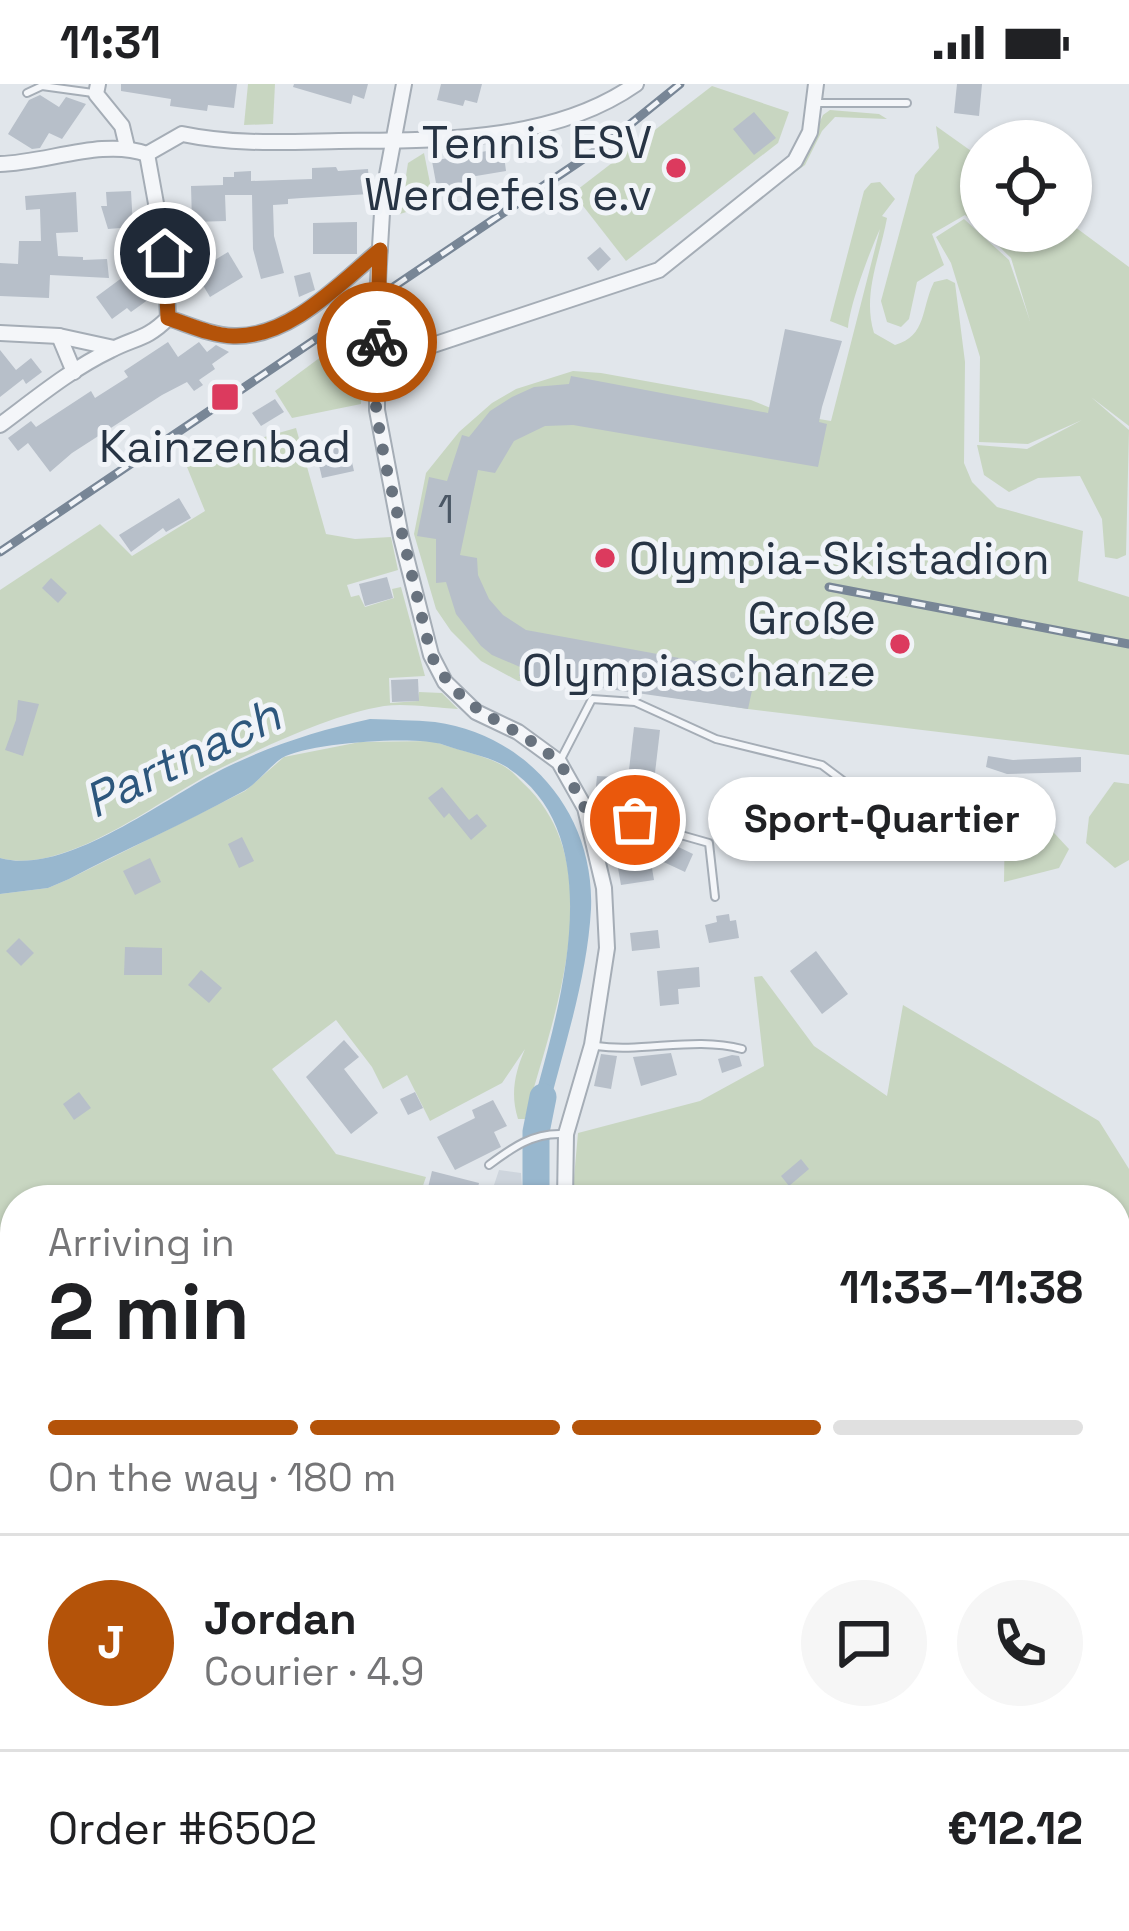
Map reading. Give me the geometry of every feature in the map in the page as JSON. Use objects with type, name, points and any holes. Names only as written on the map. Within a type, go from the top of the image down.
[{"type":"street","points":[[404,84],[383,196],[376,410],[431,655],[445,682],[476,712],[518,732],[559,762],[585,808],[604,889],[608,948],[592,1046],[566,1134],[566,1185]]},
{"type":"street","points":[[0,164],[127,147],[147,154],[182,134],[226,143],[443,140],[516,130],[586,110],[636,84]]},
{"type":"street","points":[[377,335],[395,347],[415,351],[509,315],[659,270],[795,161],[810,132],[816,84]]},
{"type":"street","points":[[97,89],[122,126],[127,147]]},
{"type":"street","points":[[147,154],[165,253],[168,318]]},
{"type":"street","points":[[168,318],[235,336],[267,332],[310,307],[380,250]]},
{"type":"street","points":[[0,425],[74,372],[114,348],[140,341],[168,318]]},
{"type":"street","points":[[0,333],[59,336],[114,348]]},
{"type":"street","points":[[59,336],[74,372]]},
{"type":"lane","points":[[27,93],[42,86],[97,89]]},
{"type":"lane","points":[[814,103],[907,103]]},
{"type":"lane","points":[[559,762],[592,699],[635,702],[716,739],[822,765],[910,832]]},
{"type":"lane","points":[[585,808],[709,843],[716,897]]},
{"type":"lane","points":[[592,1046],[696,1044],[742,1049]]},
{"type":"lane","points":[[489,1165],[517,1144],[547,1133],[566,1134]]},
{"type":"shaded area","points":[[499,1170],[521,1173],[522,1185],[494,1185]]},
{"type":"green space","points":[[248,84],[275,84],[273,124],[244,125]]},
{"type":"green space","name":"Tennis ESV Werdefels e.v","points":[[712,86],[789,112],[778,143],[626,261],[573,193]]},
{"type":"green space","points":[[830,110],[879,114],[887,119],[835,117],[822,131],[805,165],[759,198],[800,165],[823,115]]},
{"type":"green space","points":[[936,126],[960,143],[960,218],[932,234],[944,265],[917,282],[909,319],[901,327],[887,322],[881,301],[915,175],[939,148]]},
{"type":"green space","points":[[424,153],[434,203],[400,214],[408,163]]},
{"type":"green space","points":[[880,182],[895,199],[882,216],[887,218],[870,304],[874,333],[895,345],[905,341],[918,328],[934,282],[947,279],[955,283],[965,362],[964,463],[972,482],[997,507],[1083,531],[1078,581],[1129,597],[1129,755],[590,685],[518,681],[481,661],[436,609],[414,534],[426,473],[459,432],[516,389],[573,371],[601,373],[751,400],[783,413],[831,421],[880,229],[848,328],[830,321],[864,191]]},
{"type":"green space","points":[[960,222],[960,252],[1000,252],[1009,260],[1030,321],[1011,258],[1005,252],[1092,252],[1092,240],[1129,267],[1129,426],[1091,397],[1129,430],[1126,555],[1105,557],[1102,519],[1080,476],[1038,478],[1009,492],[984,475],[977,445],[1027,449],[1082,420],[1028,444],[979,442],[980,357],[951,263],[936,237]]},
{"type":"green space","points":[[349,336],[365,339],[361,404],[292,418],[275,391]]},
{"type":"green space","points":[[296,428],[326,534],[355,539],[391,537],[398,570],[347,585],[351,597],[359,595],[365,607],[394,598],[392,589],[401,587],[425,676],[389,678],[390,703],[418,701],[419,692],[442,693],[458,709],[393,705],[345,716],[227,765],[86,844],[27,861],[0,858],[0,590],[100,524],[132,556],[205,511],[187,467],[219,450]]},
{"type":"green space","points":[[432,741],[485,758],[511,771],[550,817],[566,857],[571,900],[568,945],[525,1119],[518,1119],[514,1092],[525,1049],[502,1083],[430,1121],[407,1075],[383,1089],[336,1020],[272,1069],[336,1154],[426,1177],[423,1185],[0,1185],[0,894],[48,888],[69,879],[245,791],[284,757],[360,742]]},
{"type":"green space","points":[[940,777],[964,783],[987,812],[984,827],[929,793]]},
{"type":"green space","points":[[1114,782],[1129,784],[1129,860],[1115,868],[1086,843],[1089,817]]},
{"type":"green space","points":[[1027,804],[1069,849],[1059,868],[1004,882],[1005,817]]},
{"type":"green space","points":[[762,976],[814,1046],[887,1096],[903,1005],[1099,1121],[1129,1169],[1129,1185],[573,1185],[578,1133],[700,1101],[764,1066],[754,977]]},
{"type":"water","points":[[370,719],[435,722],[500,743],[550,785],[582,842],[589,875],[589,936],[544,1126],[525,1133],[561,991],[569,938],[569,887],[561,839],[540,798],[498,763],[444,745],[411,741],[337,745],[295,753],[282,758],[240,793],[69,879],[48,888],[0,894],[0,858],[27,861],[86,845],[246,758]]},
{"type":"building","points":[[121,84],[237,84],[234,108],[208,105],[207,111],[121,91]]},
{"type":"building","points":[[294,84],[368,84],[364,99],[353,95],[351,104]]},
{"type":"building","points":[[441,84],[482,84],[477,103],[465,100],[463,106],[437,100]]},
{"type":"building","points":[[957,84],[982,84],[979,116],[954,113]]},
{"type":"building","points":[[40,95],[59,107],[66,97],[86,104],[62,139],[49,133],[40,148],[32,149],[8,134],[29,100]]},
{"type":"building","points":[[754,112],[776,138],[754,155],[733,129]]},
{"type":"building","points":[[503,148],[506,171],[464,178],[466,189],[438,194],[432,161]]},
{"type":"building","points":[[336,167],[338,171],[368,169],[370,194],[288,199],[288,204],[273,205],[274,236],[284,273],[261,279],[253,249],[252,195],[225,195],[226,221],[192,222],[191,186],[223,185],[223,177],[251,171],[251,181],[312,179],[312,168]]},
{"type":"building","points":[[131,191],[133,227],[108,229],[101,206],[107,206],[106,192]]},
{"type":"building","points":[[76,192],[78,232],[56,233],[58,256],[107,259],[109,278],[50,275],[49,298],[0,296],[0,263],[18,264],[19,241],[41,241],[40,209],[26,210],[25,196]]},
{"type":"building","points":[[357,222],[357,254],[313,254],[313,223]]},
{"type":"building","points":[[600,247],[611,259],[598,271],[587,258]]},
{"type":"building","points":[[228,252],[243,277],[210,297],[195,272]]},
{"type":"building","points":[[142,263],[155,281],[156,294],[112,319],[96,297]]},
{"type":"building","points":[[310,272],[315,290],[299,297],[294,276]]},
{"type":"building","points":[[785,329],[842,341],[819,422],[827,424],[818,467],[573,425],[545,426],[514,441],[495,473],[478,470],[460,555],[477,558],[478,575],[489,599],[526,630],[756,672],[748,709],[519,676],[520,667],[481,646],[456,614],[446,582],[436,583],[436,539],[417,536],[429,477],[447,481],[462,435],[469,437],[490,411],[512,397],[534,387],[569,384],[571,376],[768,413]]},
{"type":"building","points":[[168,342],[178,357],[199,342],[207,352],[216,345],[229,352],[199,380],[203,385],[194,391],[187,382],[162,395],[50,472],[28,443],[18,451],[8,438],[31,421],[36,427],[91,391],[95,398],[128,377],[124,371]]},
{"type":"building","points":[[0,350],[16,370],[31,358],[42,372],[26,384],[23,379],[0,397]]},
{"type":"building","points":[[275,399],[284,412],[261,426],[252,413]]},
{"type":"building","points":[[348,445],[354,471],[322,478],[316,452]]},
{"type":"building","points":[[179,498],[191,518],[166,532],[163,528],[131,552],[119,535]]},
{"type":"building","points":[[387,577],[393,598],[365,606],[359,584]]},
{"type":"building","points":[[51,578],[67,593],[58,603],[42,588]]},
{"type":"building","points":[[418,679],[419,701],[392,702],[391,680]]},
{"type":"building","points":[[18,700],[39,704],[23,756],[5,750]]},
{"type":"building","points":[[634,727],[660,730],[653,790],[627,787]]},
{"type":"building","points":[[988,756],[1013,760],[1081,757],[1081,772],[1007,774],[986,767]]},
{"type":"building","points":[[597,776],[616,777],[615,799],[595,797]]},
{"type":"building","points":[[442,787],[469,820],[477,814],[487,826],[471,840],[449,813],[444,818],[428,798]]},
{"type":"building","points":[[942,817],[944,837],[920,829],[932,818]]},
{"type":"building","points":[[610,823],[646,833],[654,880],[621,885]]},
{"type":"building","points":[[242,837],[254,861],[239,868],[228,844]]},
{"type":"building","points":[[664,840],[693,854],[685,872],[655,858]]},
{"type":"building","points":[[150,858],[161,882],[135,895],[123,871]]},
{"type":"building","points":[[729,914],[730,921],[736,920],[739,938],[709,943],[705,925]]},
{"type":"building","points":[[658,930],[660,948],[632,951],[630,933]]},
{"type":"building","points":[[19,938],[34,953],[21,966],[6,951]]},
{"type":"building","points":[[125,947],[162,948],[162,975],[124,975]]},
{"type":"building","points":[[816,951],[848,994],[822,1014],[790,971]]},
{"type":"building","points":[[699,967],[700,987],[678,989],[679,1004],[660,1006],[657,971]]},
{"type":"building","points":[[201,970],[222,988],[209,1003],[188,985]]},
{"type":"building","points":[[344,1040],[359,1057],[344,1069],[378,1113],[351,1134],[306,1077]]},
{"type":"building","points":[[671,1053],[677,1075],[641,1086],[633,1057]]},
{"type":"building","points":[[601,1054],[617,1056],[611,1089],[594,1086]]},
{"type":"building","points":[[739,1056],[742,1066],[722,1073],[718,1059]]},
{"type":"building","points":[[79,1092],[91,1108],[74,1120],[63,1104]]},
{"type":"building","points":[[415,1092],[423,1108],[408,1115],[400,1099]]},
{"type":"building","points":[[493,1100],[507,1126],[494,1132],[501,1147],[455,1170],[437,1137],[475,1118],[472,1110]]},
{"type":"building","points":[[801,1159],[809,1169],[790,1185],[781,1176]]},
{"type":"building","points":[[432,1171],[479,1183],[479,1185],[429,1185]]},
{"type":"waterway","name":"Partnach","points":[[536,1185],[536,1132],[543,1097]]},
{"type":"railway","points":[[0,552],[607,143],[680,84]]},
{"type":"railway","points":[[829,587],[1129,644]]},
{"type":"way so far","points":[[377,342],[376,410],[385,462],[431,655],[445,682],[476,712],[518,732],[559,762],[585,808],[635,820]]},
{"type":"place","name":"Tennis ESV Werdefels e.v","points":[[676,168]]},
{"type":"place","name":"Kainzenbad","points":[[225,397]]},
{"type":"place","name":"Olympia-Skistadion","points":[[605,558]]},
{"type":"place","name":"Große Olympiaschanze","points":[[900,644]]},
{"type":"place","name":"Sport-Quartier","points":[[635,820]]},
{"type":"route","points":[[165,253],[168,318],[235,336],[267,332],[310,307],[380,250],[377,342]]}]
